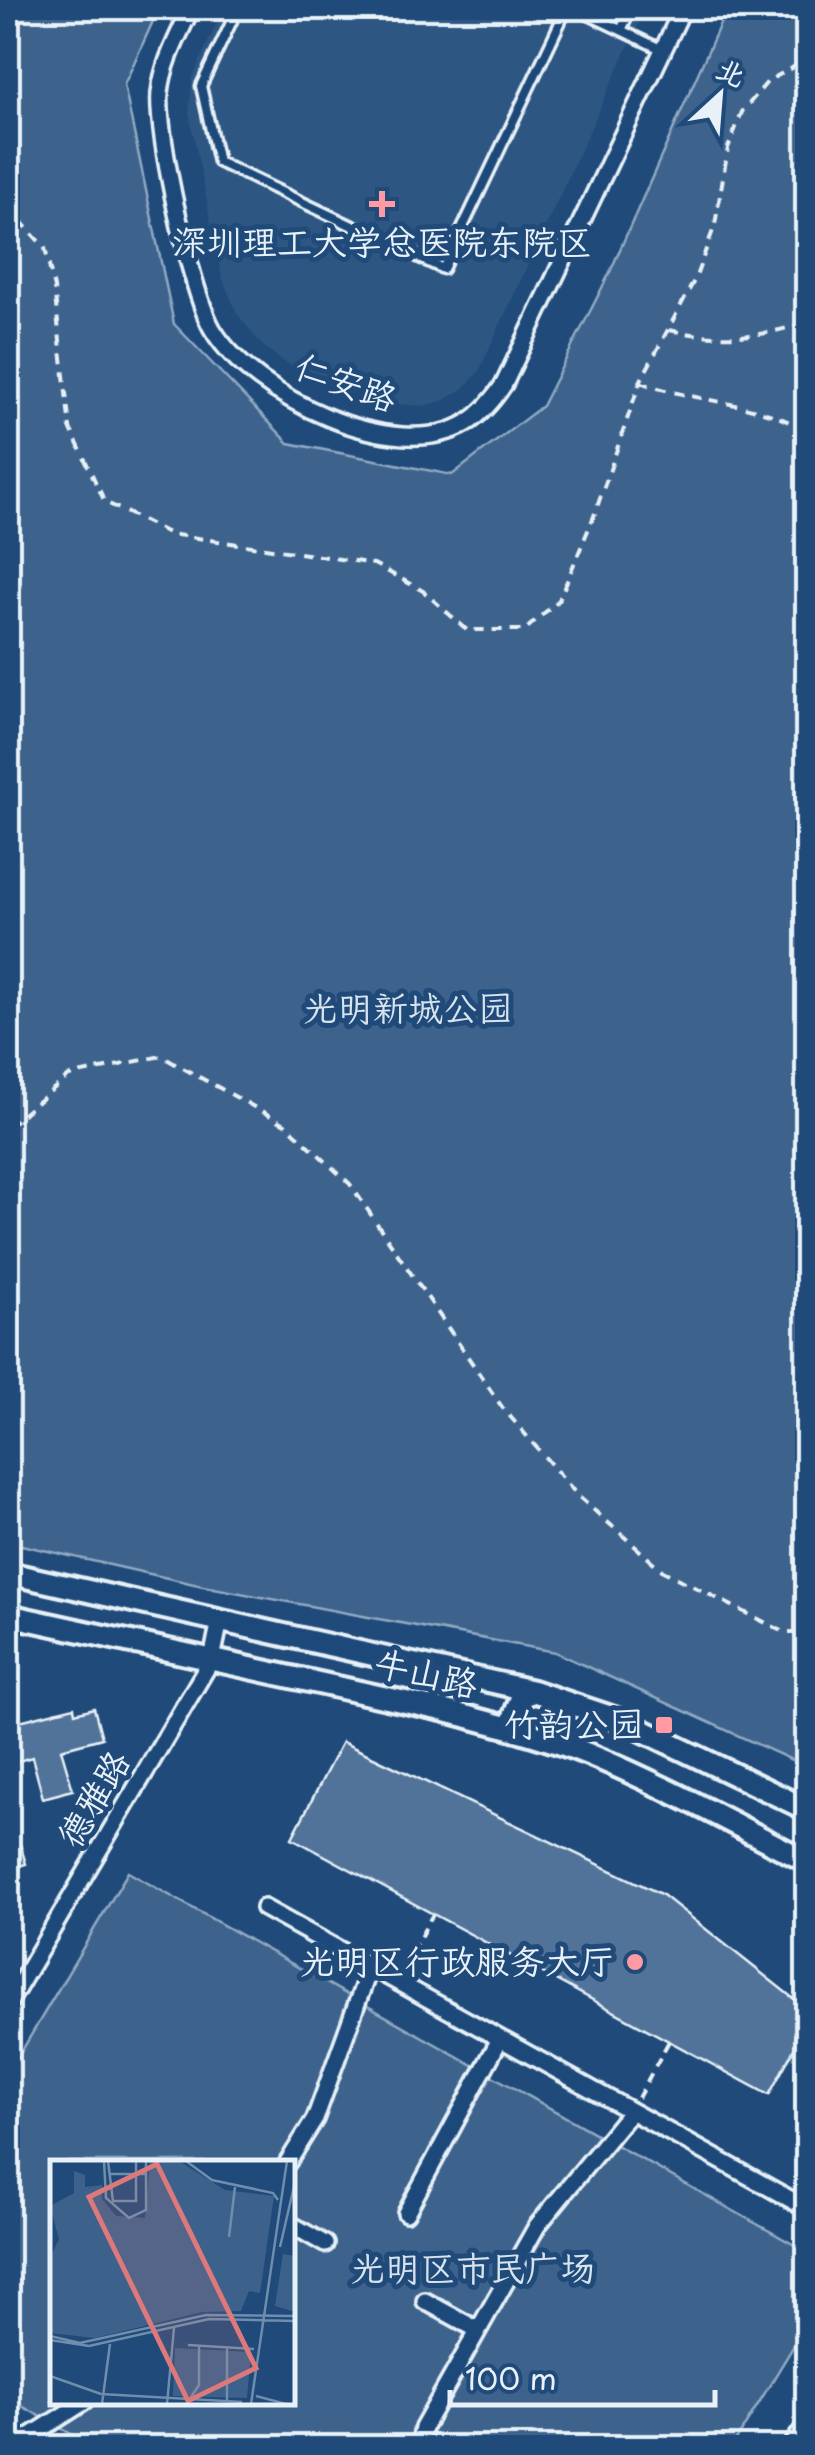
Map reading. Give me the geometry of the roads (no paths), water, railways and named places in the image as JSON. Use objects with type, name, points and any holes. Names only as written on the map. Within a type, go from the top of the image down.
[{"type":"main road","points":[[794,2448],[808,2429]]},
{"type":"street","name":"仁安路","points":[[192,8],[164,72],[160,114],[194,286],[212,330],[243,368],[286,397],[349,424],[400,435],[424,435],[466,424],[492,401],[504,384],[683,8]]},
{"type":"street","name":"牛山路","points":[[8,1573],[533,1691],[623,1721],[808,1810]]},
{"type":"street","name":"牛山路","points":[[8,1615],[442,1710],[526,1734],[585,1753],[662,1787],[808,1862]]},
{"type":"street","name":"德雅路","points":[[8,2004],[212,1659],[220,1620]]},
{"type":"street","points":[[526,1734],[514,1716],[521,1698],[533,1691]]},
{"type":"street","points":[[264,1908],[808,2209]]},
{"type":"street","points":[[289,2160],[315,2118],[370,1966]]},
{"type":"street","points":[[406,2214],[500,2039]]},
{"type":"street","points":[[419,2448],[423,2428],[537,2226],[631,2112]]},
{"type":"street","points":[[295,2227],[325,2244]]},
{"type":"street","points":[[425,2301],[476,2329]]},
{"type":"street","points":[[17,2443],[79,2405]]},
{"type":"lane","points":[[238,8],[201,86],[218,162],[443,269],[570,8],[663,50]]},
{"type":"lane","points":[[621,30],[632,8]]},
{"type":"place","name":"深圳理工大学总医院东院区","points":[[382,204]]},
{"type":"place","name":"竹韵公园","points":[[664,1725]]},
{"type":"place","name":"光明区行政服务大厅","points":[[635,1962]]},
{"type":"park label","name":"光明新城公园","points":[[408,1009]]},
{"type":"park label","name":"光明区市民广场","points":[[473,2269]]}]
